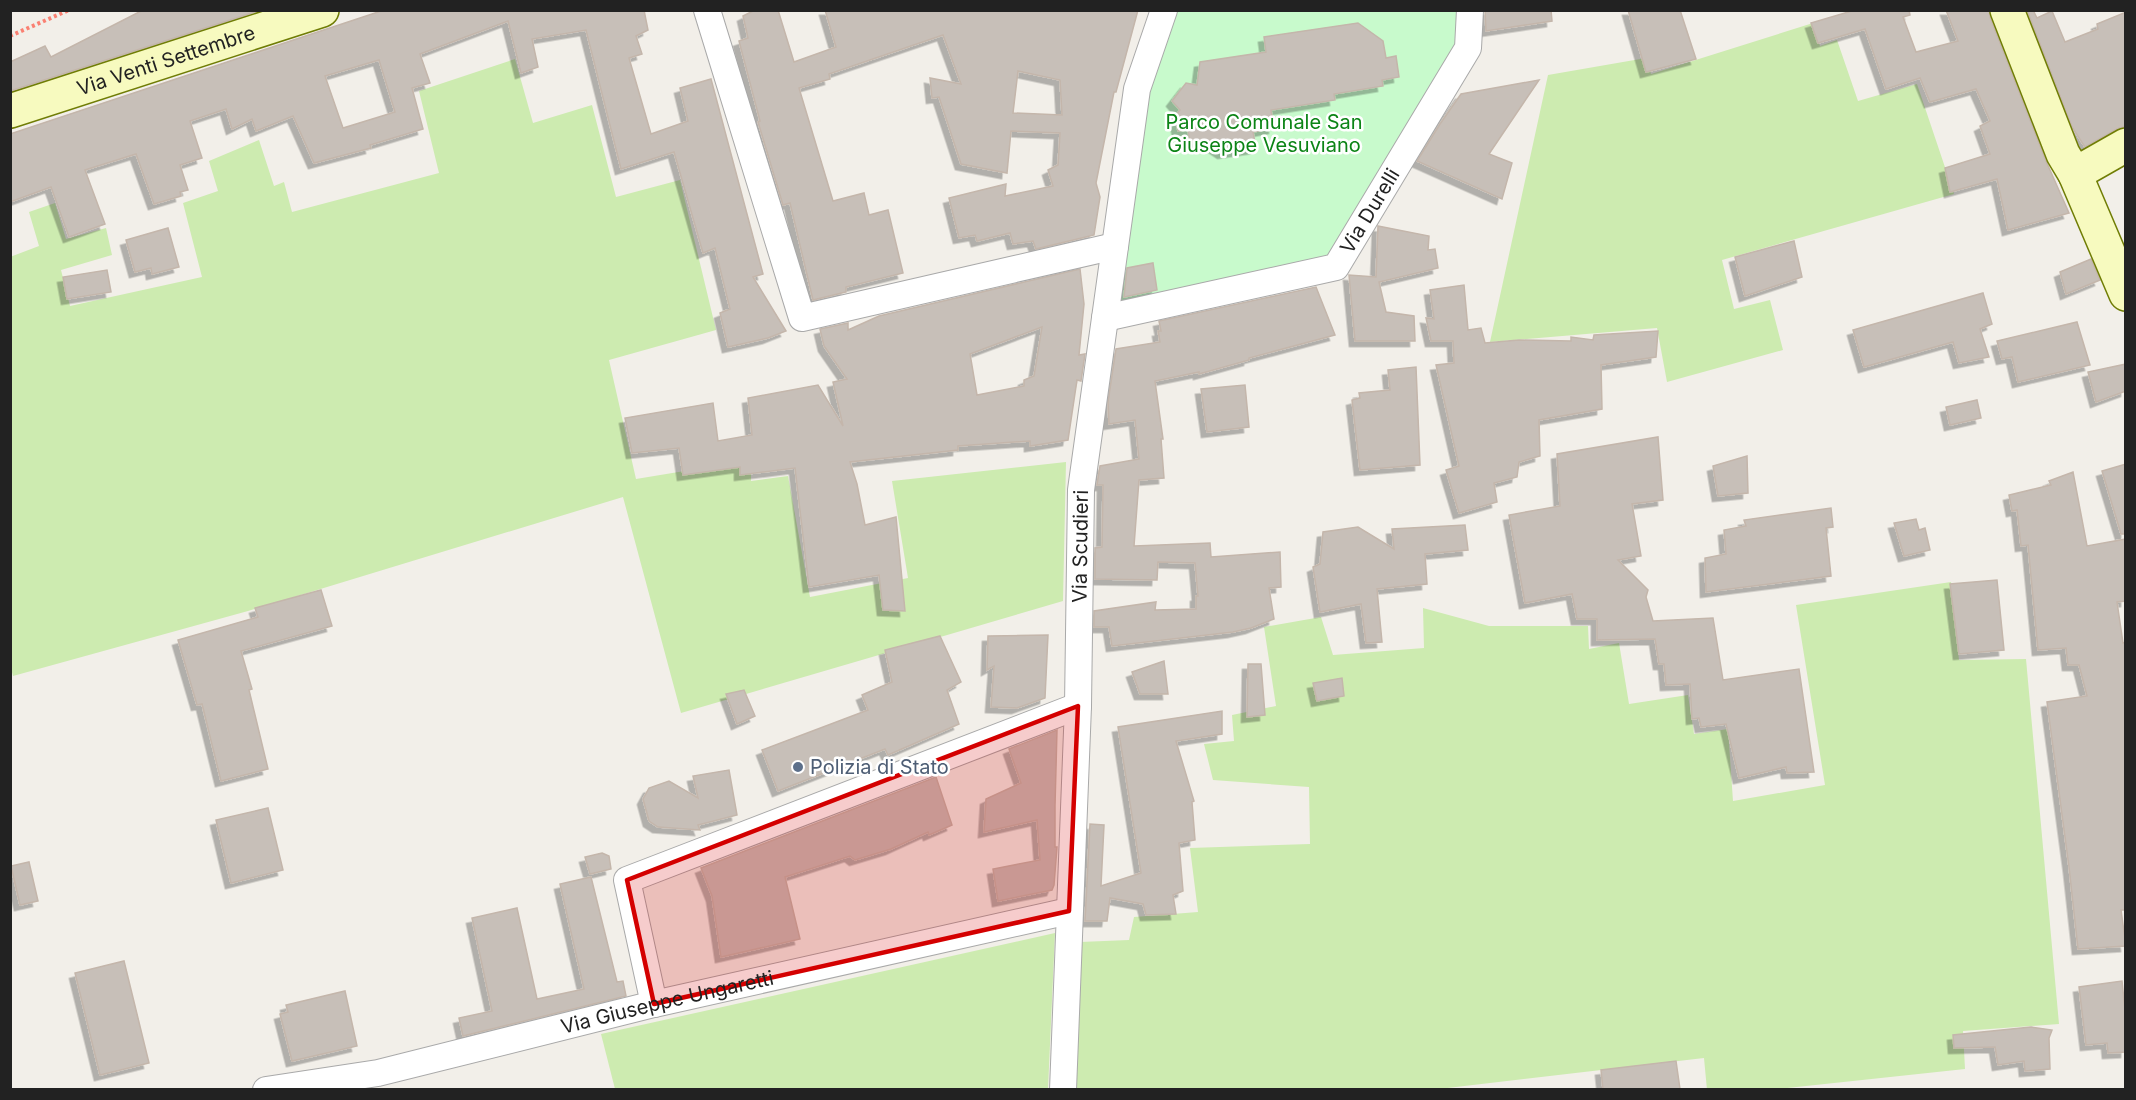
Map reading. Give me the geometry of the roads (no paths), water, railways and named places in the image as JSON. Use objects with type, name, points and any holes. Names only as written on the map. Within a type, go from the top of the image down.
[{"type":"street","name":"Via Venti Settembre","points":[[10,111],[322,10]]},
{"type":"street","points":[[707,10],[802,318],[1115,246]]},
{"type":"street","name":"Via Scudieri","points":[[1063,1089],[1078,706],[1081,490],[1137,88],[1164,10]]},
{"type":"street","name":"Via Durelli","points":[[1105,318],[1336,267],[1468,48],[1470,10]]},
{"type":"street","points":[[2007,10],[2063,153],[2075,174],[2126,294]]},
{"type":"street","points":[[2075,174],[2126,145]]},
{"type":"street","points":[[654,1004],[627,880],[1078,706]]},
{"type":"street","name":"Via Giuseppe Ungaretti","points":[[266,1089],[378,1073],[654,1004],[1069,910]]},
{"type":"place","name":"Polizia di Stato","points":[[798,767]]},
{"type":"park label","name":"Parco Comunale San Giuseppe Vesuviano","points":[[1264,134]]}]
